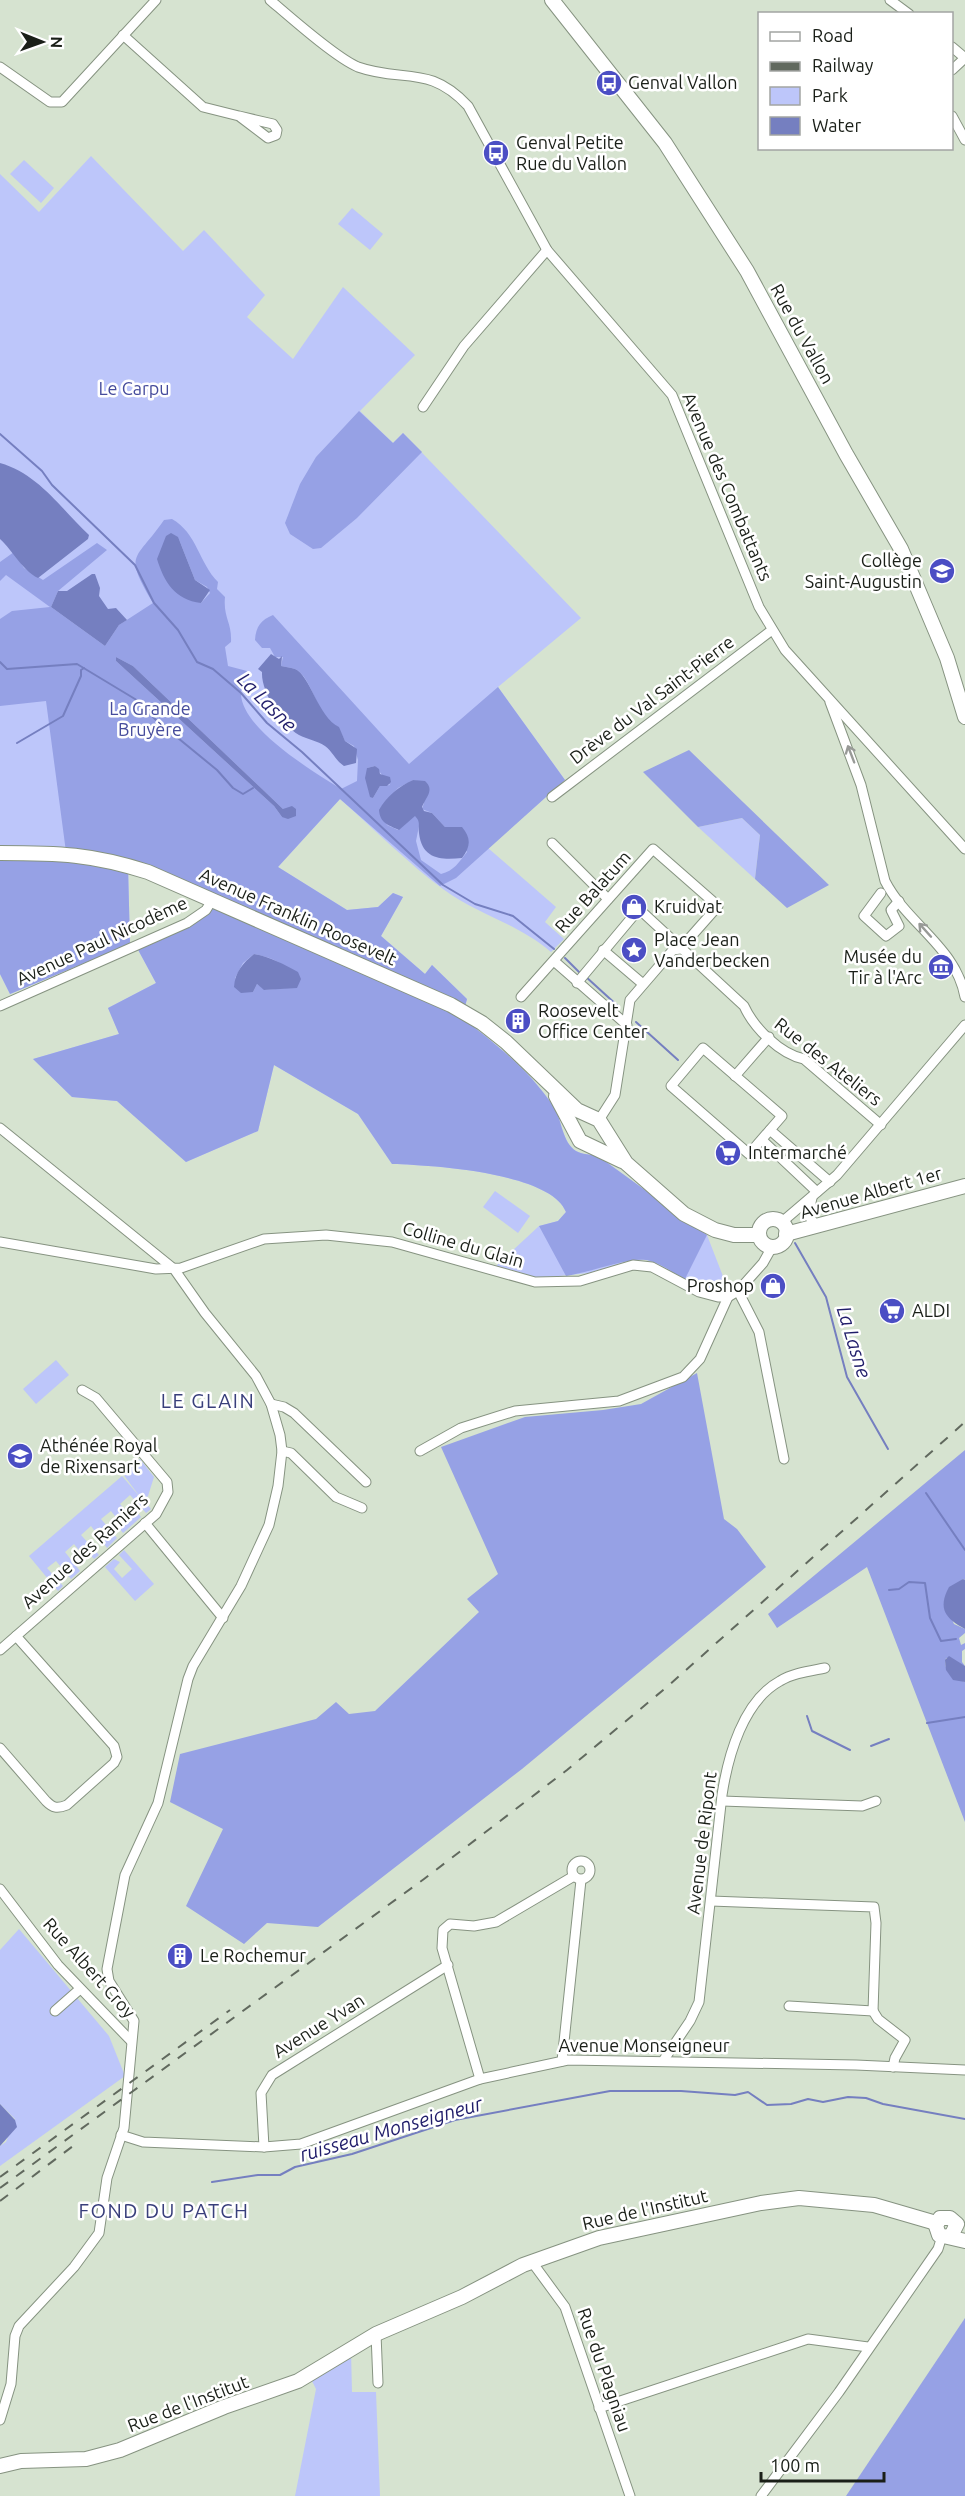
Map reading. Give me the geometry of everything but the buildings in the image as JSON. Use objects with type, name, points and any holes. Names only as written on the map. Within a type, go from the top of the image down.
[{"type":"street","points":[[0,67],[53,104],[62,102],[156,0]]},
{"type":"street","name":"Avenue des Combattants","points":[[270,0],[352,64],[434,80],[456,93],[468,106],[547,250],[672,395],[759,607],[785,650],[965,849]]},
{"type":"street","name":"Rue du Vallon","points":[[552,0],[665,143],[747,271],[846,454],[901,549],[947,658],[965,717]]},
{"type":"street","points":[[890,0],[906,12]]},
{"type":"street","points":[[123,35],[203,107],[239,116]]},
{"type":"street","points":[[953,49],[965,58],[953,68]]},
{"type":"street","points":[[953,119],[965,140]]},
{"type":"street","points":[[423,407],[464,346],[547,250]]},
{"type":"street","name":"Drève du Val Saint-Pierre","points":[[552,797],[772,630]]},
{"type":"street","points":[[830,699],[861,785],[885,880],[899,901],[944,952],[964,980],[965,997]]},
{"type":"street","points":[[552,843],[608,899]]},
{"type":"street","name":"Rue Balatum","points":[[521,998],[653,849],[718,906],[680,949],[673,950],[630,1000],[615,1095],[596,1122]]},
{"type":"street","name":"Avenue Franklin Roosevelt","points":[[0,853],[66,853],[96,856],[148,872],[465,1012],[507,1042],[551,1087],[596,1122],[626,1163],[657,1192],[699,1222],[734,1235],[759,1235]]},
{"type":"street","points":[[881,893],[864,916],[886,936],[899,926],[891,910]]},
{"type":"street","name":"Avenue Paul Nicodème","points":[[0,1006],[187,923],[206,910],[212,900]]},
{"type":"street","points":[[891,910],[899,901]]},
{"type":"street","points":[[874,905],[880,909],[891,910]]},
{"type":"street","points":[[577,983],[639,909],[675,941],[680,949]]},
{"type":"street","name":"Rue des Ateliers","points":[[680,949],[744,1006],[751,1021],[769,1037],[791,1056],[804,1059],[881,1125]]},
{"type":"street","points":[[603,950],[643,984]]},
{"type":"street","points":[[554,961],[627,1025]]},
{"type":"street","points":[[784,1228],[773,1219],[763,1223],[759,1235],[763,1243],[772,1247],[782,1244],[784,1228],[815,1194],[830,1182],[965,1026]]},
{"type":"street","points":[[735,1076],[769,1037]]},
{"type":"street","points":[[704,1048],[782,1116],[770,1130],[749,1154],[671,1086],[704,1048]]},
{"type":"street","name":"Avenue Franklin Roosevelt","points":[[551,1087],[575,1131]]},
{"type":"street","points":[[596,1122],[601,1136],[591,1144],[580,1141],[575,1131],[576,1124],[596,1122]]},
{"type":"street","points":[[0,1128],[174,1269],[205,1313],[256,1376],[271,1404],[282,1451],[278,1486],[269,1525],[223,1618],[196,1660],[188,1679],[163,1787],[158,1803],[128,1865],[110,1940],[107,1969],[109,1981],[134,2020],[121,2135],[107,2178],[99,2233],[74,2267],[19,2326],[15,2336],[11,2384],[0,2420]]},
{"type":"street","points":[[770,1130],[830,1182]]},
{"type":"street","points":[[762,1140],[815,1194]]},
{"type":"street","name":"Avenue Franklin Roosevelt","points":[[591,1144],[626,1163]]},
{"type":"street","name":"Avenue Albert 1er","points":[[784,1228],[817,1227],[965,1185]]},
{"type":"street","points":[[815,1194],[808,1205],[808,1215],[817,1227]]},
{"type":"street","name":"Colline du Glain","points":[[174,1269],[264,1239],[326,1235],[392,1242],[535,1282],[580,1281],[633,1265],[652,1267],[711,1297],[728,1297]]},
{"type":"street","points":[[0,1242],[156,1269],[174,1269]]},
{"type":"street","points":[[420,1451],[460,1428],[515,1411],[620,1401],[683,1377],[700,1359],[728,1297],[738,1291],[764,1263],[772,1247]]},
{"type":"street","points":[[738,1291],[759,1332],[784,1459]]},
{"type":"street","name":"Avenue des Ramiers","points":[[0,1650],[145,1522],[163,1504],[168,1492],[167,1482],[96,1398],[82,1390]]},
{"type":"street","points":[[271,1404],[284,1407],[294,1413],[366,1482]]},
{"type":"street","points":[[282,1451],[291,1453],[336,1497],[362,1508]]},
{"type":"street","points":[[145,1522],[223,1618]]},
{"type":"street","points":[[0,1748],[46,1801],[53,1807],[60,1808],[67,1805],[107,1770],[117,1757],[114,1746],[16,1636]]},
{"type":"street","name":"Avenue de Ripont","points":[[663,2061],[664,2055],[690,2021],[699,2002],[726,1769],[736,1742],[753,1708],[778,1681],[825,1668]]},
{"type":"street","points":[[722,1801],[862,1806],[876,1801]]},
{"type":"street","points":[[480,2079],[441,1941],[446,1926],[474,1926],[496,1922],[578,1878],[562,2061]]},
{"type":"street","name":"Rue Albert Croy","points":[[0,1889],[80,1989],[131,2041]]},
{"type":"street","points":[[711,1901],[874,1907],[873,2011],[878,2019],[905,2040],[895,2058],[893,2067]]},
{"type":"street","name":"Avenue Yvan","points":[[264,2147],[261,2093],[272,2075],[448,1965]]},
{"type":"street","points":[[55,2011],[80,1989]]},
{"type":"street","points":[[789,2006],[873,2011]]},
{"type":"street","name":"Avenue Monseigneur","points":[[121,2135],[143,2142],[264,2147],[302,2144],[480,2079],[562,2061],[663,2061],[965,2070]]},
{"type":"street","name":"Rue de l'Institut","points":[[0,2466],[21,2461],[71,2461],[120,2450],[224,2407],[298,2381],[376,2334],[564,2248],[598,2238],[781,2200],[834,2199],[874,2205],[950,2229],[965,2241]]},
{"type":"street","points":[[761,2496],[839,2392],[950,2229]]},
{"type":"street","name":"Rue du Plagniau","points":[[532,2262],[565,2307],[630,2496]]},
{"type":"street","points":[[376,2334],[378,2383]]},
{"type":"street","points":[[599,2408],[808,2339],[867,2348]]},
{"type":"green space","points":[[91,156],[183,251],[204,230],[265,295],[247,317],[293,359],[343,287],[415,355],[360,411],[393,443],[403,433],[581,618],[498,687],[565,780],[488,848],[556,907],[545,922],[564,939],[551,952],[524,933],[470,906],[443,889],[340,799],[278,867],[347,910],[378,907],[393,893],[403,897],[381,936],[425,974],[432,965],[467,999],[462,1018],[534,1081],[554,1107],[571,1147],[581,1153],[598,1156],[707,1235],[726,1284],[712,1293],[648,1260],[635,1259],[589,1273],[539,1278],[496,1266],[539,1226],[558,1221],[566,1212],[556,1198],[514,1179],[487,1173],[433,1166],[392,1164],[358,1114],[274,1065],[258,1131],[186,1162],[117,1101],[72,1097],[33,1059],[119,1034],[108,1008],[156,983],[136,946],[187,923],[212,900],[128,866],[130,944],[10,994],[0,974],[0,174],[39,212]]},
{"type":"green space","points":[[24,160],[54,188],[41,203],[10,174]]},
{"type":"green space","points":[[352,208],[383,234],[370,250],[338,224]]},
{"type":"green space","points":[[359,411],[393,443],[403,433],[422,452],[357,518],[321,548],[313,549],[290,534],[285,523],[300,484],[316,457]]},
{"type":"green space","name":"La Grande Bruyère","points":[[172,519],[187,532],[218,582],[217,589],[225,597],[225,610],[231,635],[231,642],[225,647],[228,666],[247,671],[241,694],[244,707],[266,735],[314,772],[341,789],[357,781],[358,760],[354,746],[345,741],[338,727],[319,707],[301,673],[281,666],[283,657],[275,657],[270,648],[262,648],[255,640],[260,624],[273,615],[409,764],[498,687],[565,780],[456,878],[440,886],[340,799],[278,867],[347,910],[378,907],[393,893],[403,897],[381,936],[425,974],[432,965],[467,999],[462,1018],[534,1081],[554,1107],[571,1147],[581,1153],[598,1156],[707,1235],[685,1279],[646,1260],[619,1263],[566,1276],[539,1226],[558,1221],[566,1212],[556,1198],[514,1179],[487,1173],[433,1166],[392,1164],[358,1114],[274,1065],[258,1131],[186,1162],[117,1101],[72,1097],[33,1059],[119,1034],[108,1008],[156,983],[136,946],[187,923],[212,900],[128,866],[130,944],[10,994],[0,974],[0,853],[66,852],[46,701],[0,706],[0,619],[12,611],[50,607],[6,575],[0,581],[0,562],[14,552],[24,568],[43,580],[97,543],[107,550],[58,591],[51,607],[105,646],[119,625],[153,603],[138,574],[136,558],[164,520]],"holes":[[[178,537],[195,580],[207,587],[210,593],[201,603]],[[116,657],[133,666],[283,809],[282,817],[274,806],[116,661]],[[375,766],[390,785],[380,786],[373,798],[369,792],[367,768]],[[413,780],[417,781],[424,803],[422,809],[432,813],[445,827],[451,827],[467,852],[459,863],[441,874],[421,860],[416,841],[420,821],[415,815],[398,830],[387,825],[381,807],[398,788]],[[254,954],[281,964],[291,973],[297,987],[265,990],[257,984],[253,992],[235,978],[243,963]]]},
{"type":"green space","points":[[689,750],[829,885],[787,908],[755,879],[760,835],[742,818],[698,827],[643,772]]},
{"type":"green space","points":[[742,818],[760,835],[755,879],[698,827]]},
{"type":"green space","points":[[495,1191],[530,1216],[518,1233],[483,1207]]},
{"type":"green space","points":[[56,1360],[69,1375],[36,1404],[23,1389]]},
{"type":"green space","points":[[697,1373],[724,1519],[737,1529],[766,1567],[522,1769],[318,1927],[267,1923],[244,1944],[186,1906],[223,1829],[170,1802],[180,1754],[316,1719],[336,1702],[349,1714],[375,1711],[479,1612],[467,1599],[498,1574],[441,1447],[525,1417],[641,1404]]},
{"type":"green space","points":[[965,1450],[965,1580],[963,1579],[944,1602],[954,1624],[965,1629],[965,1633],[959,1638],[961,1645],[965,1643],[962,1662],[965,1666],[946,1658],[945,1663],[950,1674],[965,1682],[965,1822],[867,1567],[777,1628],[768,1614]]},
{"type":"green space","points":[[140,1459],[154,1477],[148,1496],[143,1500],[151,1509],[146,1513],[130,1495],[120,1504],[126,1511],[129,1509],[134,1514],[137,1512],[141,1517],[123,1533],[119,1528],[122,1525],[111,1511],[101,1519],[117,1538],[107,1548],[91,1526],[81,1535],[99,1555],[94,1559],[86,1550],[82,1554],[74,1544],[65,1552],[80,1571],[71,1579],[56,1561],[47,1568],[63,1586],[58,1591],[29,1556],[122,1476],[140,1497],[123,1474]]},
{"type":"green space","points":[[124,1550],[154,1584],[135,1601],[105,1567],[114,1559],[120,1562],[114,1569],[122,1578],[132,1569],[119,1555]]},
{"type":"green space","points":[[19,1929],[109,2036],[125,2076],[0,2166],[0,2146],[6,2142],[15,2119],[0,2104],[0,1950]]},
{"type":"green space","points":[[965,2318],[965,2496],[846,2496]]},
{"type":"green space","points":[[351,2351],[352,2392],[376,2392],[380,2496],[295,2496],[316,2389],[310,2377]]},
{"type":"water","points":[[0,463],[14,468],[38,484],[89,535],[88,539],[38,578],[27,570],[0,539]]},
{"type":"water","points":[[171,533],[178,537],[195,580],[210,590],[201,603],[177,594],[167,582],[160,567],[157,559],[166,536]]},
{"type":"water","points":[[95,574],[100,588],[99,596],[108,609],[116,608],[127,620],[119,625],[105,646],[51,607],[58,591],[67,591]]},
{"type":"water","points":[[271,654],[279,659],[282,656],[281,666],[295,669],[305,679],[325,715],[339,727],[345,741],[357,749],[356,763],[344,766],[325,746],[299,735],[286,724],[269,698],[262,672],[258,669]]},
{"type":"water","points":[[116,657],[133,666],[283,809],[292,806],[296,809],[296,816],[288,819],[282,817],[274,806],[116,661]]},
{"type":"water","points":[[375,766],[379,769],[380,774],[390,777],[391,782],[387,786],[380,786],[373,798],[370,797],[365,778],[367,768]]},
{"type":"water","points":[[413,780],[425,781],[428,784],[430,791],[422,807],[424,811],[432,813],[445,827],[462,827],[465,831],[469,842],[462,858],[440,858],[424,849],[419,833],[419,822],[415,816],[399,830],[385,823],[381,818],[379,810],[389,796]]},
{"type":"water","points":[[254,954],[271,959],[298,972],[301,979],[297,988],[264,990],[257,984],[253,992],[241,993],[234,987],[236,977],[243,964]]},
{"type":"water","points":[[965,1580],[965,1629],[948,1617],[944,1607],[945,1595],[949,1587]]},
{"type":"water","points":[[949,1656],[965,1666],[965,1682],[953,1680],[946,1670],[945,1660]]},
{"type":"water","points":[[0,2104],[15,2120],[17,2127],[0,2146]]},
{"type":"waterway","name":"La Lasne","points":[[0,434],[42,471],[52,485],[135,565],[154,603],[178,630],[197,662],[213,669],[241,693],[267,723],[302,752],[443,885],[475,904],[513,916],[554,949]]},
{"type":"waterway","name":"Le Carpu","points":[[0,662],[7,669],[77,664],[135,699],[156,720],[217,770],[233,788],[243,794],[253,788]]},
{"type":"waterway","points":[[17,743],[63,716],[81,676],[81,670],[84,668]]},
{"type":"waterway","name":"La Lasne","points":[[565,958],[580,973]]},
{"type":"waterway","name":"La Lasne","points":[[585,976],[619,1007]]},
{"type":"waterway","name":"La Lasne","points":[[636,1022],[678,1060]]},
{"type":"waterway","name":"La Lasne","points":[[795,1243],[826,1297],[847,1377],[888,1449]]},
{"type":"waterway","name":"La Lasne","points":[[926,1493],[965,1550]]},
{"type":"waterway","points":[[889,1590],[899,1589],[909,1582],[925,1583],[930,1618],[941,1641],[956,1639]]},
{"type":"waterway","points":[[807,1716],[812,1731],[850,1750]]},
{"type":"waterway","points":[[927,1723],[965,1717]]},
{"type":"waterway","points":[[871,1746],[889,1739]]},
{"type":"waterway","name":"ruisseau Monseigneur","points":[[212,2182],[258,2175],[280,2175],[295,2167],[352,2154],[455,2120],[610,2091],[681,2091],[735,2095],[748,2092],[767,2105],[791,2104],[808,2099],[823,2102],[848,2097],[866,2098],[883,2104],[965,2119]]},
{"type":"railway","points":[[0,2188],[424,1879],[567,1770],[668,1686],[965,1422]]},
{"type":"railway","points":[[0,2177],[230,2010]]},
{"type":"railway","points":[[0,2201],[73,2146]]},
{"type":"place","name":"Genval Vallon","points":[[609,83]]},
{"type":"place","name":"Genval Petite Rue du Vallon","points":[[496,153]]},
{"type":"place","name":"Collège Saint-Augustin","points":[[942,571]]},
{"type":"place","name":"Kruidvat","points":[[634,907]]},
{"type":"place","name":"Place Jean Vanderbecken","points":[[634,950]]},
{"type":"place","name":"Musée du Tir à l'Arc","points":[[941,967]]},
{"type":"place","name":"Roosevelt Office Center","points":[[518,1021]]},
{"type":"place","name":"Intermarché","points":[[728,1153]]},
{"type":"place","name":"Proshop","points":[[773,1286]]},
{"type":"place","name":"ALDI","points":[[892,1311]]},
{"type":"place","name":"Athénée Royal de Rixensart","points":[[20,1456]]},
{"type":"place","name":"Le Rochemur","points":[[180,1956]]},
{"type":"district","name":"LE GLAIN","points":[[208,1401]]},
{"type":"district","name":"FOND DU PATCH","points":[[164,2211]]}]
